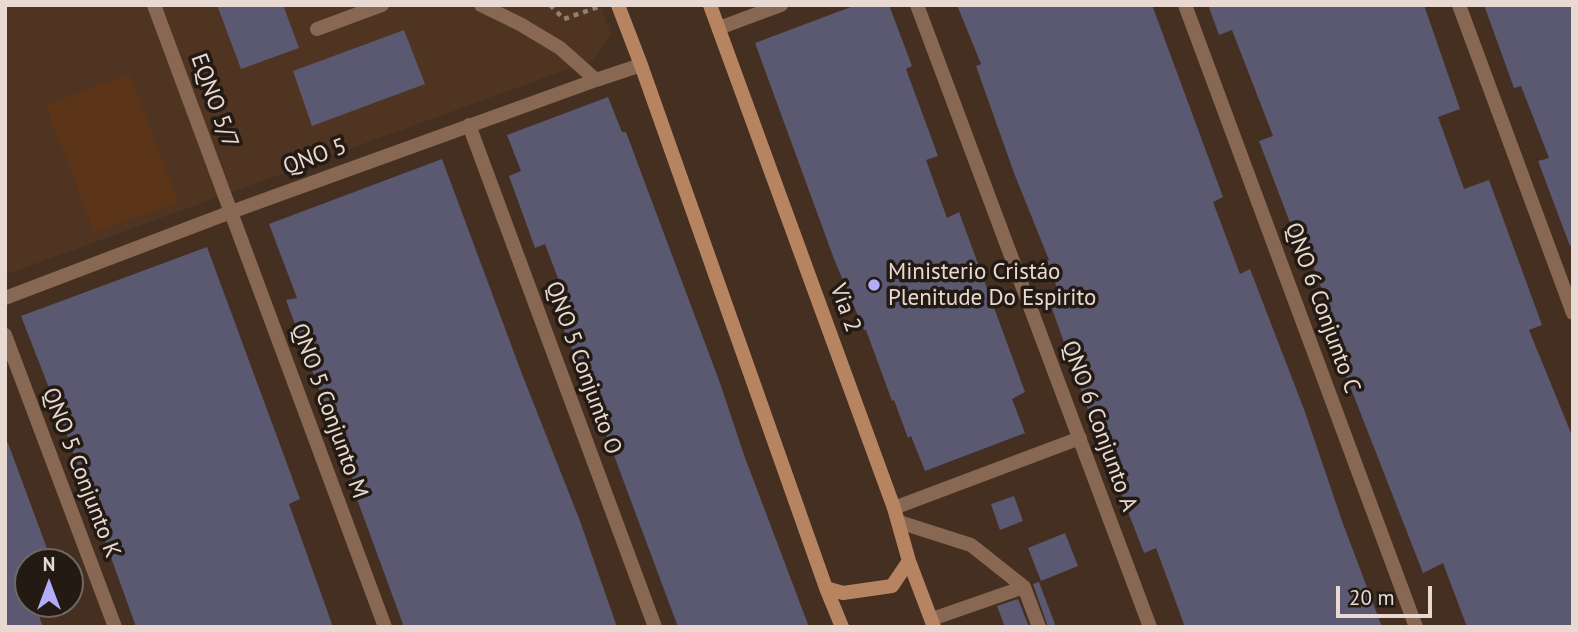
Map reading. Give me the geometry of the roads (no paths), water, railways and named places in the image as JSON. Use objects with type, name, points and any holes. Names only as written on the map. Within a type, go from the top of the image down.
[{"type":"main road","points":[[618,5],[842,627]]},
{"type":"main road","name":"Via 2","points":[[710,5],[897,515],[909,561],[933,623]]},
{"type":"main road","points":[[826,588],[843,593],[892,586],[909,561]]},
{"type":"street","name":"EQNO 5/7","points":[[154,5],[231,212]]},
{"type":"street","points":[[317,29],[382,5]]},
{"type":"street","points":[[481,5],[560,48],[596,80]]},
{"type":"street","points":[[719,28],[781,5]]},
{"type":"street","name":"QNO 6 Conjunto A","points":[[917,5],[1150,627]]},
{"type":"street","name":"QNO 6 Conjunto C","points":[[1185,5],[1416,627]]},
{"type":"street","points":[[1459,5],[1573,313]]},
{"type":"street","name":"QNO 5","points":[[5,298],[231,212],[641,65]]},
{"type":"street","name":"QNO 5 Conjunto O","points":[[470,125],[654,627]]},
{"type":"street","name":"QNO 5 Conjunto M","points":[[231,212],[385,627]]},
{"type":"street","name":"QNO 5 Conjunto K","points":[[5,335],[115,627]]},
{"type":"street","points":[[897,515],[1080,438]]},
{"type":"street","points":[[897,515],[971,545],[1024,587],[1039,627]]},
{"type":"street","points":[[933,623],[1024,587]]},
{"type":"place","name":"Ministerio Cristáo Plenitude Do Espirito","points":[[874,285]]}]
